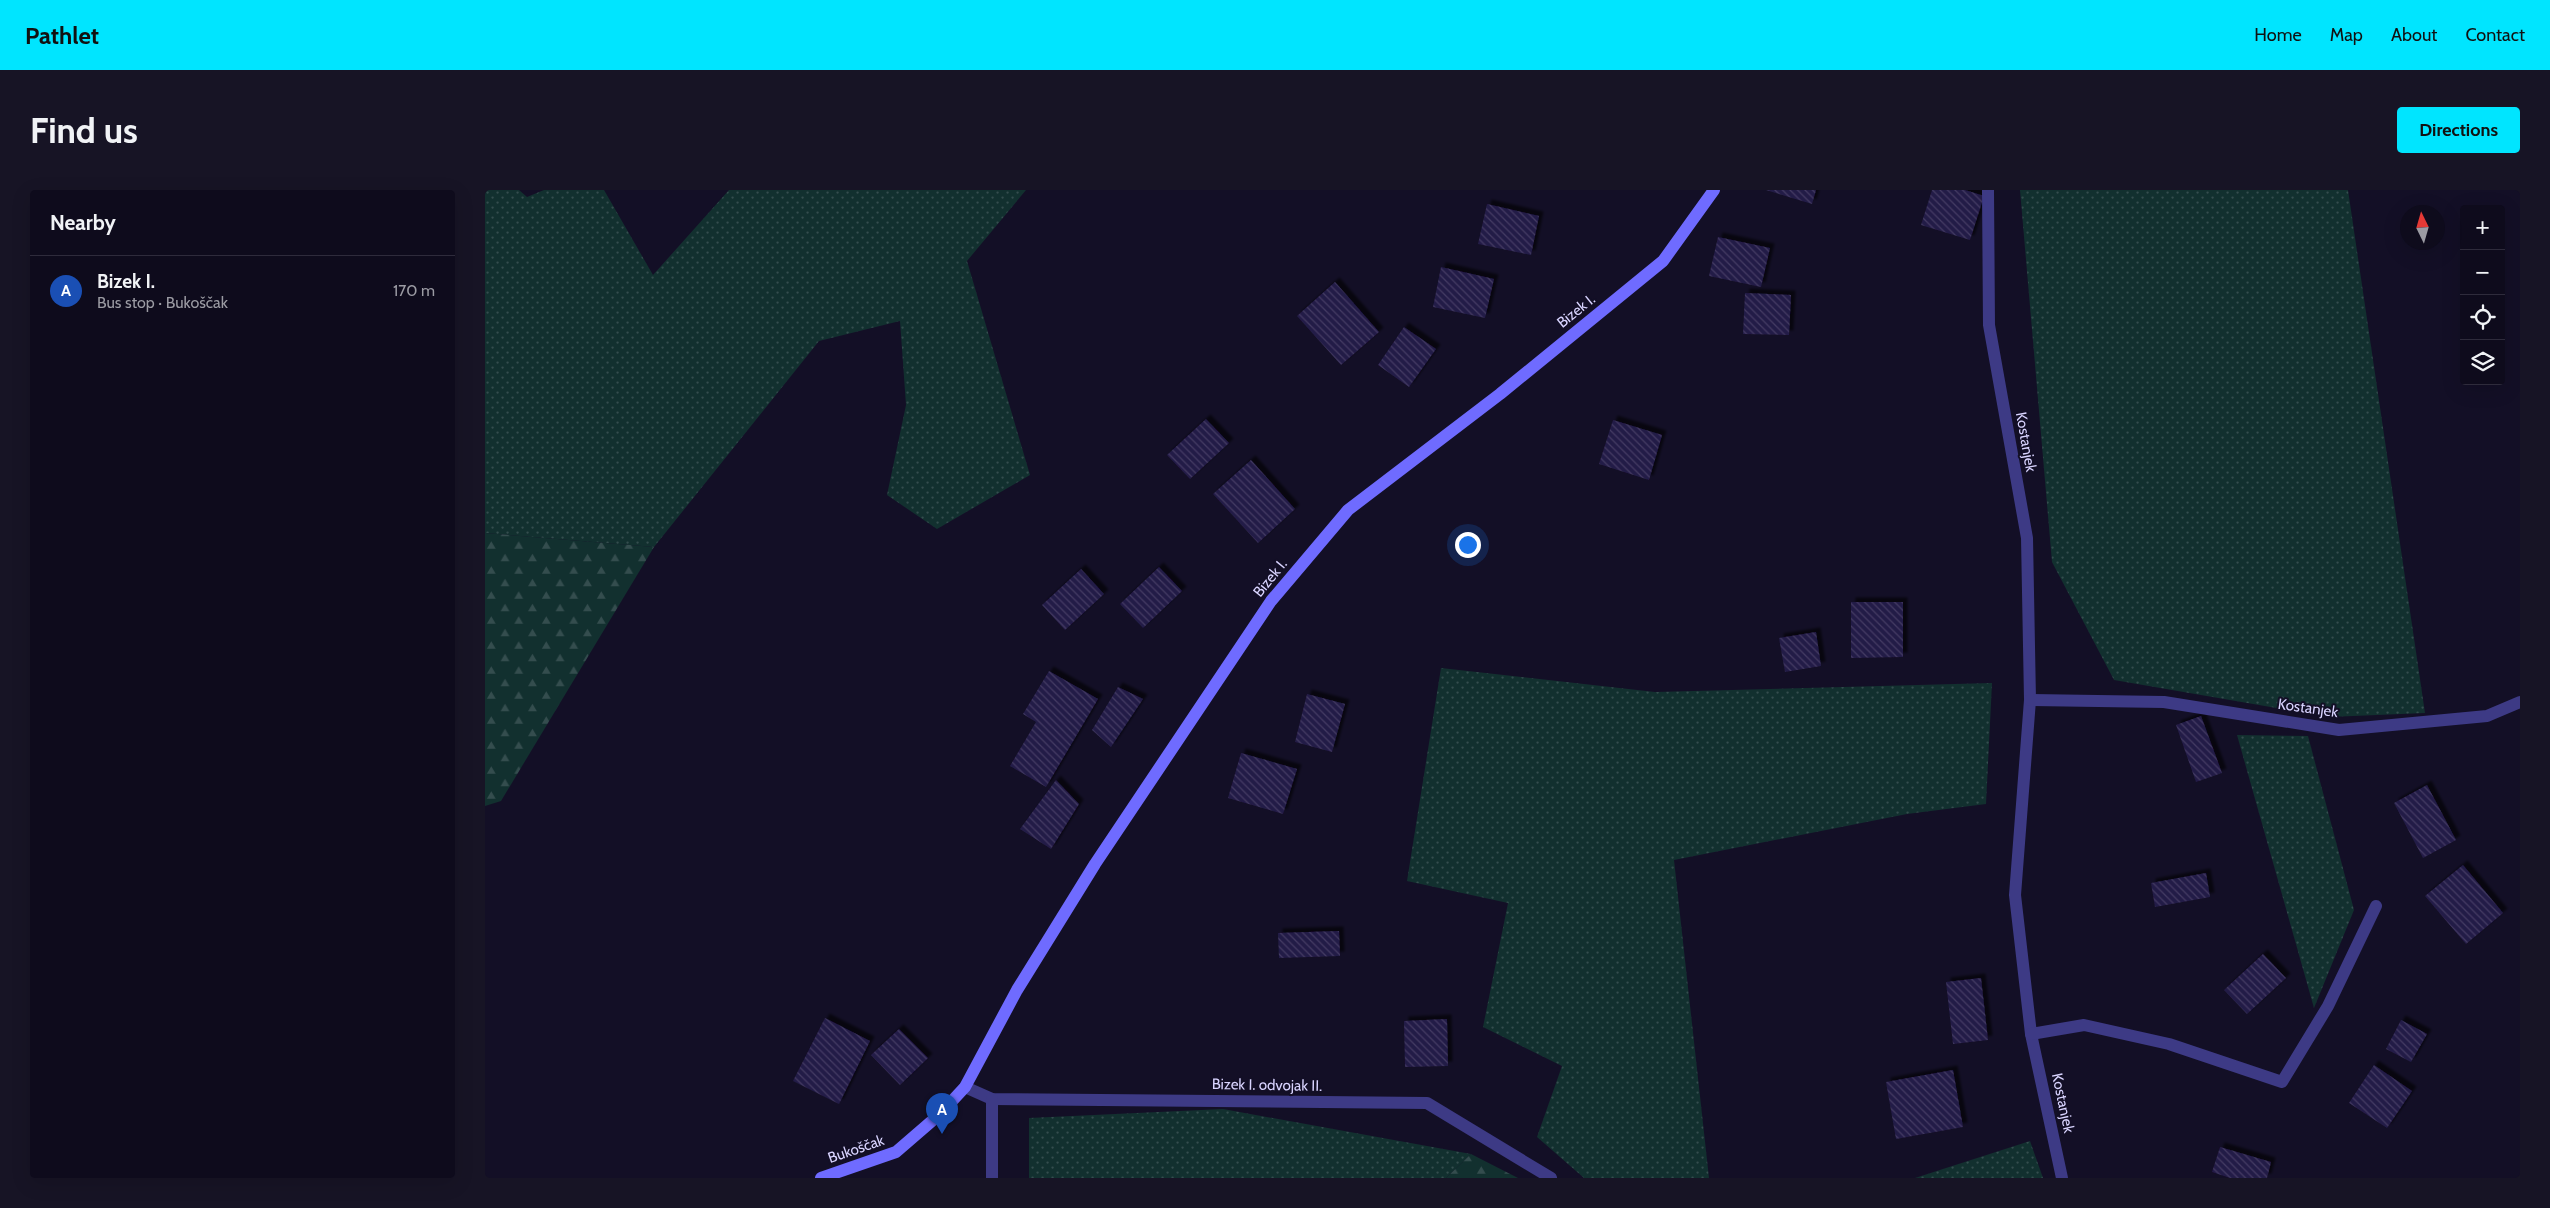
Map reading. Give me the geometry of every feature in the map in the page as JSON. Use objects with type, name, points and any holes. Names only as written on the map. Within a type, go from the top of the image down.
[{"type":"street","name":"Bizek I.","points":[[965,1087],[1017,990],[1095,864],[1271,601],[1348,510],[1500,394],[1663,261],[1714,190]]},
{"type":"street","name":"Kostanjek","points":[[1988,190],[1989,324],[2027,538],[2030,700],[2015,894],[2031,1034],[2062,1178]]},
{"type":"street","name":"Kostanjek","points":[[2030,700],[2164,702],[2339,730],[2487,716],[2520,702]]},
{"type":"street","points":[[2031,1034],[2084,1025],[2169,1044],[2283,1082],[2328,1006],[2376,906]]},
{"type":"street","name":"Bizek I. odvojak II.","points":[[965,1087],[992,1099],[1427,1103],[1551,1178]]},
{"type":"street","name":"Bukoščak","points":[[821,1178],[896,1152],[940,1114],[965,1087]]},
{"type":"street","points":[[992,1099],[992,1178]]},
{"type":"green space","points":[[485,190],[519,190],[527,197],[544,190],[604,190],[653,275],[729,190],[1026,190],[967,261],[1030,475],[937,529],[887,495],[906,405],[900,321],[819,341],[654,547],[485,533]]},
{"type":"green space","points":[[2020,190],[2348,190],[2425,713],[2329,717],[2114,680],[2052,562]]},
{"type":"green space","points":[[485,533],[654,547],[501,801],[485,806]]},
{"type":"green space","points":[[1441,668],[1655,692],[1992,683],[1986,804],[1907,814],[1674,860],[1709,1178],[1584,1178],[1537,1137],[1562,1066],[1483,1027],[1508,903],[1407,881]]},
{"type":"green space","points":[[2237,735],[2308,736],[2354,910],[2314,1008]]},
{"type":"green space","points":[[1223,1109],[1471,1154],[1446,1178],[1029,1178],[1029,1118]]},
{"type":"green space","points":[[2030,1141],[2043,1178],[1915,1178]]},
{"type":"green space","points":[[1471,1154],[1518,1178],[1446,1178]]},
{"type":"building","points":[[1766,190],[1816,190],[1812,204]]},
{"type":"building","points":[[1932,190],[1965,190],[1984,196],[1970,240],[1921,225]]},
{"type":"building","points":[[1487,204],[1539,216],[1531,255],[1478,244]]},
{"type":"building","points":[[1718,237],[1770,248],[1761,287],[1709,276]]},
{"type":"building","points":[[1441,267],[1494,279],[1485,318],[1433,307]]},
{"type":"building","points":[[1335,282],[1379,332],[1341,365],[1297,316]]},
{"type":"building","points":[[1745,293],[1791,295],[1789,335],[1743,334]]},
{"type":"building","points":[[1404,327],[1436,349],[1409,387],[1378,365]]},
{"type":"building","points":[[1206,419],[1229,443],[1190,479],[1167,455]]},
{"type":"building","points":[[1613,420],[1662,435],[1649,480],[1599,464]]},
{"type":"building","points":[[1251,460],[1295,509],[1258,543],[1213,494]]},
{"type":"building","points":[[1159,567],[1182,591],[1143,628],[1120,604]]},
{"type":"building","points":[[1081,569],[1104,594],[1065,630],[1042,605]]},
{"type":"building","points":[[1851,602],[1903,602],[1903,657],[1851,658]]},
{"type":"building","points":[[1816,632],[1821,666],[1785,672],[1779,638]]},
{"type":"building","points":[[1049,671],[1098,699],[1046,787],[1010,766],[1036,722],[1023,714]]},
{"type":"building","points":[[1118,687],[1143,699],[1111,747],[1092,730]]},
{"type":"building","points":[[1307,694],[1345,704],[1332,752],[1295,742]]},
{"type":"building","points":[[2201,716],[2222,773],[2196,782],[2176,725]]},
{"type":"building","points":[[1241,753],[1297,769],[1283,814],[1228,798]]},
{"type":"building","points":[[1056,780],[1079,804],[1051,849],[1020,829]]},
{"type":"building","points":[[2427,785],[2456,840],[2423,858],[2394,803]]},
{"type":"building","points":[[2463,865],[2503,913],[2466,944],[2425,896]]},
{"type":"building","points":[[2206,873],[2210,897],[2155,907],[2151,883]]},
{"type":"building","points":[[1339,931],[1340,956],[1279,958],[1278,933]]},
{"type":"building","points":[[2263,954],[2286,978],[2247,1014],[2224,990]]},
{"type":"building","points":[[1981,978],[1988,1040],[1953,1044],[1946,982]]},
{"type":"building","points":[[825,1018],[870,1041],[839,1104],[793,1081]]},
{"type":"building","points":[[1447,1019],[1448,1066],[1405,1067],[1404,1021]]},
{"type":"building","points":[[2401,1020],[2427,1034],[2411,1062],[2386,1049]]},
{"type":"building","points":[[899,1029],[928,1058],[900,1085],[871,1055]]},
{"type":"building","points":[[2374,1065],[2412,1091],[2387,1128],[2349,1103]]},
{"type":"building","points":[[1953,1070],[1963,1127],[1896,1139],[1886,1082]]},
{"type":"building","points":[[2220,1147],[2271,1162],[2267,1178],[2230,1178],[2212,1172]]},
{"type":"place","name":"Bizek I.","points":[[942,1134]]}]
